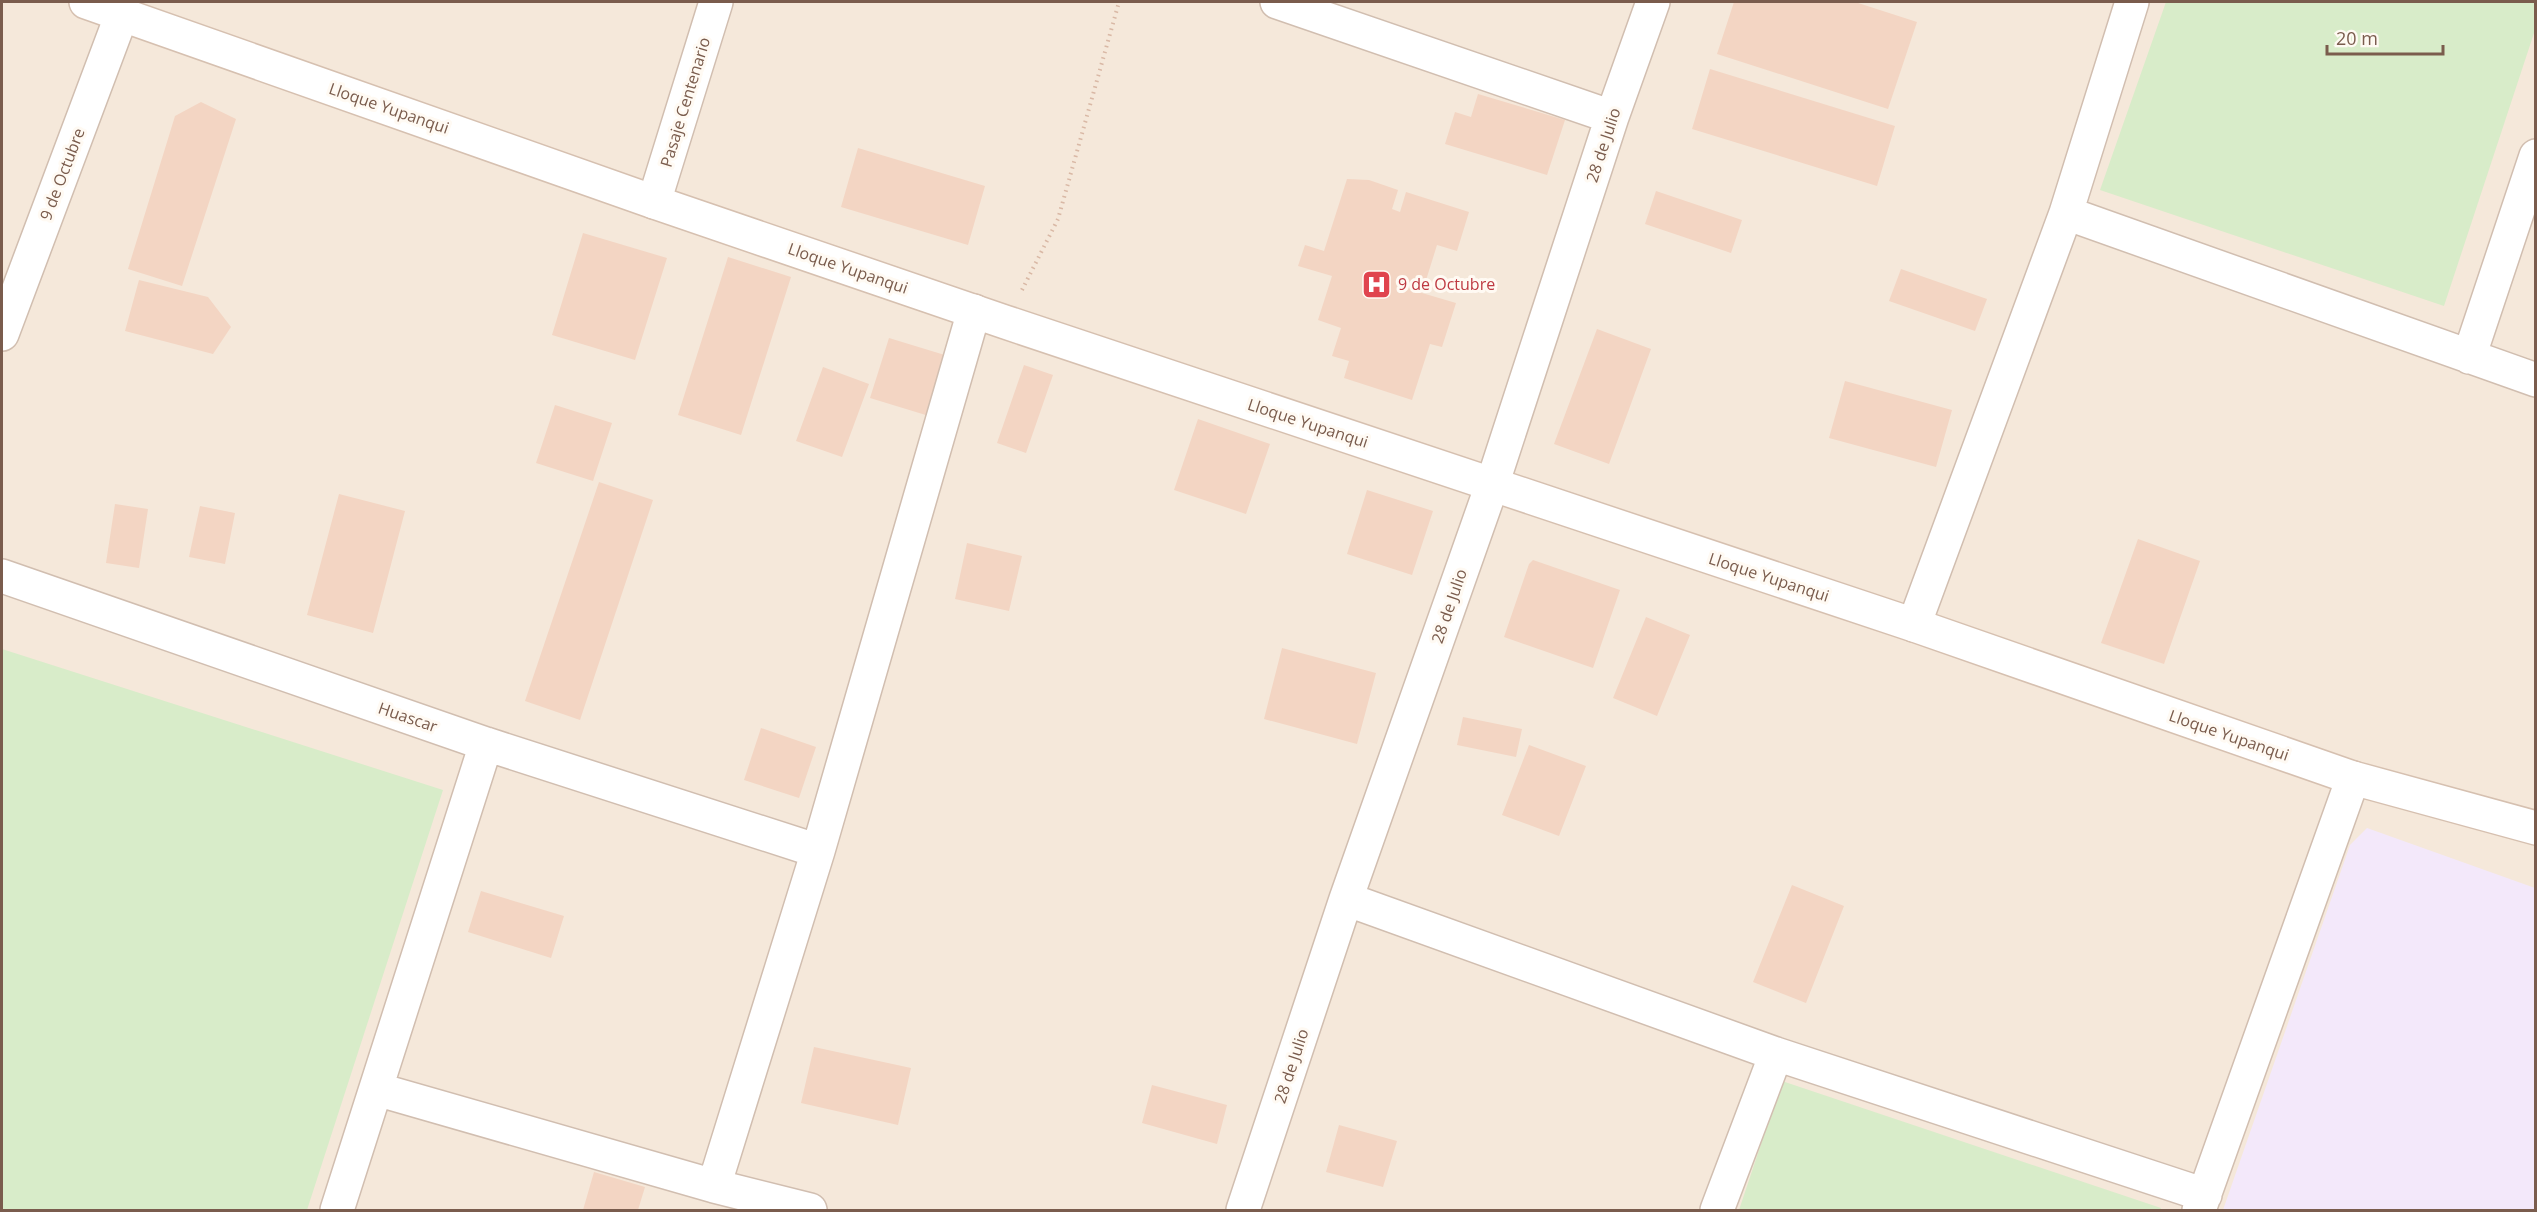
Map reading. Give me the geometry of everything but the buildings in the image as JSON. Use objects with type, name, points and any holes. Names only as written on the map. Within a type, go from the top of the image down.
[{"type":"street","name":"Lloque Yupanqui","points":[[87,2],[125,6],[654,202],[1914,626],[2353,778],[2535,828]]},
{"type":"street","name":"Pasaje Centenario","points":[[654,202],[716,2]]},
{"type":"street","points":[[1277,2],[1612,117]]},
{"type":"street","name":"28 de Julio","points":[[1243,1210],[1346,899],[1492,485],[1612,117],[1653,2]]},
{"type":"street","points":[[1914,626],[2066,213],[2132,2]]},
{"type":"street","name":"9 de Octubre","points":[[2,334],[125,6]]},
{"type":"street","points":[[2469,357],[2535,156]]},
{"type":"street","points":[[2066,213],[2535,380]]},
{"type":"street","points":[[714,1186],[818,851],[974,311]]},
{"type":"street","name":"Huascar","points":[[2,576],[486,744],[818,851]]},
{"type":"street","points":[[337,1210],[486,744]]},
{"type":"street","points":[[1346,899],[1776,1054],[2202,1203],[2353,778]]},
{"type":"street","points":[[1717,1210],[1776,1054]]},
{"type":"street","points":[[376,1089],[714,1186],[810,1210]]},
{"type":"path","points":[[1005,322],[1058,219],[1119,2]]},
{"type":"shaded area","points":[[2,2],[2535,2],[2535,1210],[2,1210]]},
{"type":"shaded area","points":[[2367,828],[2535,888],[2535,1210],[2223,1210],[2350,845]]},
{"type":"green space","points":[[2166,2],[2535,2],[2535,30],[2444,306],[2100,190]]},
{"type":"green space","points":[[2,649],[443,790],[307,1210],[2,1210]]},
{"type":"green space","points":[[1782,1081],[2161,1208],[2160,1210],[1739,1210]]},
{"type":"place","name":"9 de Octubre","points":[[1377,284]]}]
